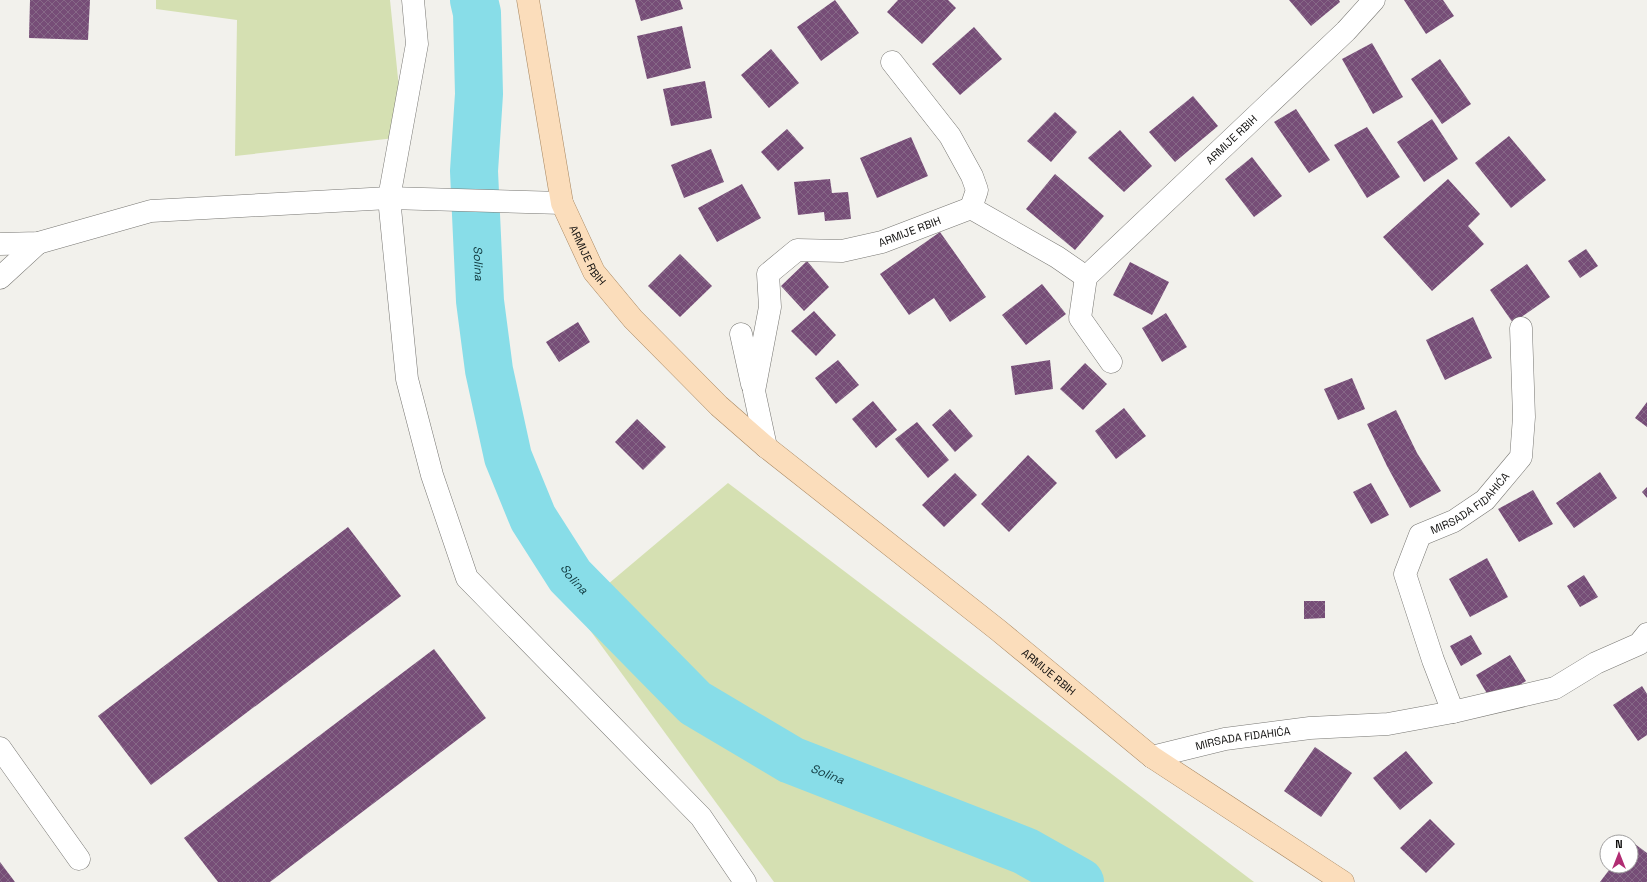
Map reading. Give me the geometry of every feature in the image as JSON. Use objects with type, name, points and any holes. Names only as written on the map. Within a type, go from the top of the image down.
[{"type":"main road","name":"ARMIJE RBIH","points":[[528,0],[562,203],[594,272],[633,319],[719,406],[766,447],[998,630],[1152,757],[1342,882]]},
{"type":"street","points":[[413,0],[417,44],[389,198],[407,379],[432,474],[467,578],[701,817],[745,882]]},
{"type":"street","name":"ARMIJE RBIH","points":[[1086,277],[1346,30],[1374,0]]},
{"type":"street","points":[[892,62],[950,136],[972,176],[977,190],[971,208],[1057,257],[1086,277],[1080,318],[1111,362]]},
{"type":"street","points":[[0,244],[38,243],[151,211],[389,198],[562,203]]},
{"type":"street","name":"ARMIJE RBIH","points":[[766,447],[754,391],[770,307],[768,274],[797,250],[842,251],[882,242],[971,208]]},
{"type":"street","points":[[0,278],[38,243]]},
{"type":"street","name":"MIRSADA FIDAHIĆA","points":[[1453,712],[1433,660],[1405,574],[1420,535],[1454,521],[1485,500],[1521,457],[1524,417],[1521,328]]},
{"type":"street","points":[[741,334],[754,391]]},
{"type":"street","name":"MIRSADA FIDAHIĆA","points":[[1152,757],[1225,739],[1310,728],[1388,724],[1453,712],[1555,688],[1596,663],[1639,644],[1647,634]]},
{"type":"street","points":[[0,748],[79,859]]},
{"type":"green space","points":[[156,0],[390,0],[404,137],[235,156],[237,20],[156,9]]},
{"type":"green space","points":[[728,483],[1254,882],[774,882],[576,611]]},
{"type":"building","points":[[30,0],[90,0],[88,40],[29,38]]},
{"type":"building","points":[[635,0],[680,0],[683,9],[641,21]]},
{"type":"building","points":[[835,0],[859,33],[821,61],[797,27]]},
{"type":"building","points":[[898,0],[948,0],[956,8],[922,44],[887,12]]},
{"type":"building","points":[[1289,0],[1339,0],[1340,2],[1311,26]]},
{"type":"building","points":[[1404,0],[1443,0],[1454,16],[1426,34]]},
{"type":"building","points":[[682,26],[691,68],[647,79],[637,36]]},
{"type":"building","points":[[974,27],[1002,59],[960,95],[932,64]]},
{"type":"building","points":[[1372,43],[1403,97],[1373,114],[1342,59]]},
{"type":"building","points":[[771,49],[799,83],[769,108],[741,75]]},
{"type":"building","points":[[1440,59],[1471,104],[1442,124],[1411,79]]},
{"type":"building","points":[[705,81],[712,118],[671,126],[663,89]]},
{"type":"building","points":[[1193,96],[1218,126],[1175,162],[1149,132]]},
{"type":"building","points":[[1296,109],[1330,160],[1309,173],[1274,122]]},
{"type":"building","points":[[1055,112],[1077,132],[1051,162],[1027,141]]},
{"type":"building","points":[[1432,119],[1458,159],[1424,182],[1397,142]]},
{"type":"building","points":[[1367,127],[1400,177],[1367,198],[1334,145]]},
{"type":"building","points":[[787,129],[804,148],[778,171],[761,152]]},
{"type":"building","points":[[1120,130],[1152,166],[1124,192],[1088,158]]},
{"type":"building","points":[[1509,136],[1546,180],[1511,208],[1475,163]]},
{"type":"building","points":[[911,137],[928,176],[877,198],[860,158]]},
{"type":"building","points":[[711,149],[724,182],[684,198],[671,165]]},
{"type":"building","points":[[1252,157],[1282,196],[1254,217],[1225,179]]},
{"type":"building","points":[[1055,174],[1104,216],[1075,250],[1026,209]]},
{"type":"building","points":[[830,179],[832,193],[848,192],[851,219],[825,221],[824,212],[798,215],[794,182]]},
{"type":"building","points":[[1448,179],[1480,214],[1468,226],[1484,244],[1432,291],[1383,237]]},
{"type":"building","points":[[742,184],[761,218],[717,242],[698,208]]},
{"type":"building","points":[[940,232],[986,297],[950,322],[934,298],[909,315],[880,274]]},
{"type":"building","points":[[1586,249],[1598,266],[1580,278],[1568,261]]},
{"type":"building","points":[[680,254],[712,286],[680,317],[648,286]]},
{"type":"building","points":[[807,261],[829,287],[804,311],[781,286]]},
{"type":"building","points":[[1130,262],[1169,282],[1152,315],[1113,295]]},
{"type":"building","points":[[1527,264],[1550,297],[1513,323],[1490,290]]},
{"type":"building","points":[[1042,284],[1066,314],[1026,345],[1002,315]]},
{"type":"building","points":[[814,311],[836,335],[816,356],[791,331]]},
{"type":"building","points":[[1166,313],[1187,347],[1162,362],[1142,328]]},
{"type":"building","points":[[1473,317],[1492,358],[1445,380],[1426,340]]},
{"type":"building","points":[[578,322],[590,342],[559,362],[546,342]]},
{"type":"building","points":[[838,360],[859,385],[836,404],[815,378]]},
{"type":"building","points":[[1050,360],[1053,389],[1015,395],[1011,366]]},
{"type":"building","points":[[1085,363],[1107,384],[1083,410],[1060,389]]},
{"type":"building","points":[[1352,378],[1365,409],[1338,420],[1324,389]]},
{"type":"building","points":[[873,401],[897,430],[876,448],[852,419]]},
{"type":"building","points":[[1647,402],[1647,427],[1635,418]]},
{"type":"building","points":[[1124,408],[1146,436],[1116,459],[1095,431]]},
{"type":"building","points":[[950,409],[973,436],[955,452],[932,425]]},
{"type":"building","points":[[1396,410],[1417,453],[1441,491],[1410,508],[1387,466],[1367,424]]},
{"type":"building","points":[[637,419],[666,447],[643,470],[615,442]]},
{"type":"building","points":[[917,422],[949,460],[928,478],[895,439]]},
{"type":"building","points":[[1028,455],[1057,483],[1009,532],[981,504]]},
{"type":"building","points":[[1600,472],[1617,498],[1574,528],[1556,503]]},
{"type":"building","points":[[955,473],[977,495],[944,527],[922,505]]},
{"type":"building","points":[[1371,483],[1389,515],[1371,524],[1353,492]]},
{"type":"building","points":[[1647,487],[1647,498],[1642,492]]},
{"type":"building","points":[[1533,490],[1553,524],[1519,542],[1498,509]]},
{"type":"building","points":[[348,527],[401,596],[151,785],[98,716]]},
{"type":"building","points":[[1487,558],[1508,597],[1470,617],[1449,579]]},
{"type":"building","points":[[1584,575],[1598,597],[1580,607],[1567,586]]},
{"type":"building","points":[[1304,601],[1325,601],[1325,618],[1304,619]]},
{"type":"building","points":[[1471,635],[1482,654],[1461,666],[1450,646]]},
{"type":"building","points":[[434,649],[486,718],[270,882],[218,882],[184,838]]},
{"type":"building","points":[[1510,655],[1526,681],[1492,702],[1476,675]]},
{"type":"building","points":[[1642,686],[1647,694],[1647,735],[1638,741],[1613,705]]},
{"type":"building","points":[[1315,747],[1352,773],[1321,817],[1284,791]]},
{"type":"building","points":[[1406,751],[1433,783],[1400,810],[1373,778]]},
{"type":"building","points":[[1430,819],[1455,844],[1426,873],[1400,848]]},
{"type":"building","points":[[1639,847],[1647,853],[1647,882],[1600,882],[1606,874],[1639,874]]},
{"type":"building","points":[[0,862],[15,882],[0,882]]},
{"type":"waterway","name":"Solina","points":[[474,0],[477,13],[479,94],[474,171],[480,301],[489,370],[508,457],[533,518],[570,576],[695,703],[791,760],[1025,851],[1080,882]]}]
